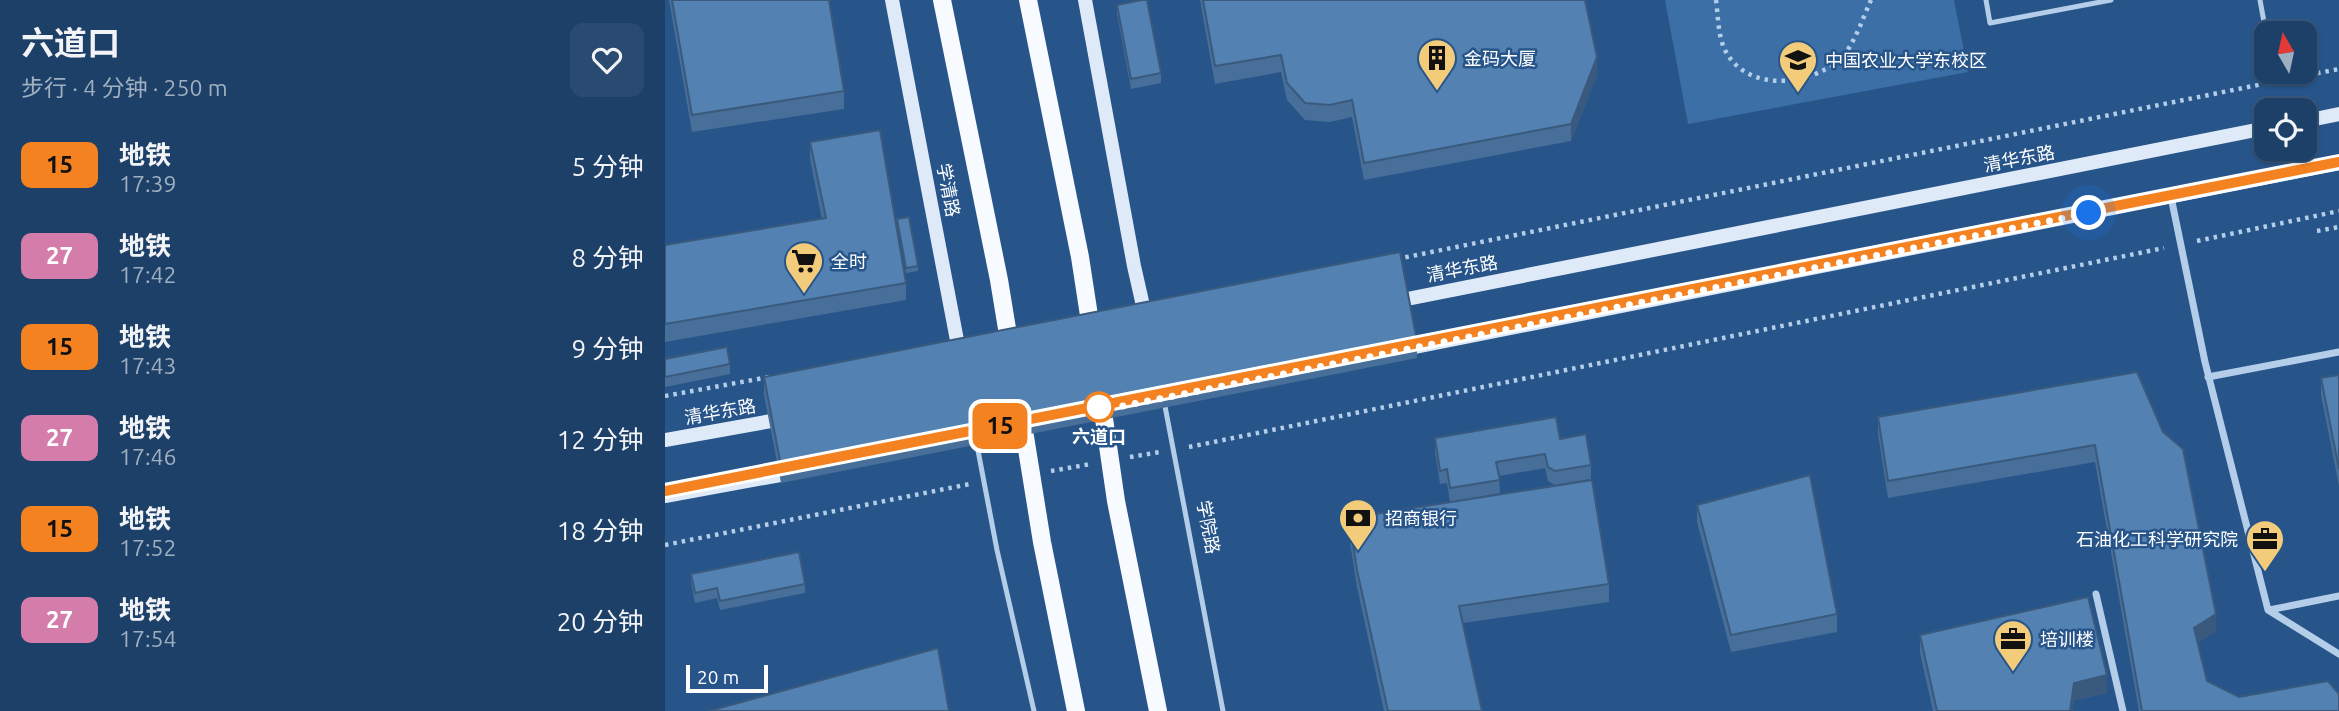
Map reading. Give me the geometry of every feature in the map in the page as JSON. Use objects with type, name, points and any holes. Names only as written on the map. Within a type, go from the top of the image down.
[{"type":"main road","name":"学清路","points":[[892,0],[961,365]]},
{"type":"main road","name":"学清路","points":[[942,0],[999,280],[1013,367]]},
{"type":"main road","points":[[1028,0],[1080,257],[1094,349]]},
{"type":"main road","points":[[1085,0],[1131,253],[1150,338]]},
{"type":"main road","points":[[2317,119],[2339,114]]},
{"type":"main road","name":"清华东路","points":[[1371,306],[2254,130]]},
{"type":"main road","points":[[1388,353],[2339,163]]},
{"type":"main road","points":[[1099,386],[1116,501],[1158,711]]},
{"type":"main road","points":[[1017,391],[1042,542],[1076,711]]},
{"type":"main road","name":"清华东路","points":[[665,440],[796,417]]},
{"type":"main road","points":[[665,496],[816,468]]},
{"type":"street","points":[[2171,197],[2209,377],[2268,610],[2339,653]]},
{"type":"street","points":[[2209,377],[2339,352]]},
{"type":"street","points":[[2096,594],[2123,711]]},
{"type":"street","points":[[2268,610],[2339,596]]},
{"type":"lane","points":[[1986,0],[1990,23],[2111,0]]},
{"type":"lane","points":[[2260,0],[2264,21]]},
{"type":"lane","name":"学院路","points":[[1163,398],[1223,711]]},
{"type":"lane","points":[[975,436],[1034,711]]},
{"type":"path","points":[[1716,0],[1724,48],[1735,63],[1765,80],[1789,82],[1814,76],[1837,63],[1853,41],[1871,0]]},
{"type":"path","points":[[2317,73],[2339,69]]},
{"type":"path","points":[[1386,261],[2261,84]]},
{"type":"path","points":[[1031,474],[1173,450],[2339,211]]},
{"type":"path","points":[[2317,231],[2339,227]]},
{"type":"path","points":[[665,396],[771,377]]},
{"type":"path","points":[[665,544],[984,481]]},
{"type":"shaded area","points":[[1665,0],[1954,0],[1968,72],[1688,124]]},
{"type":"building","points":[[672,0],[829,0],[844,91],[692,115]]},
{"type":"building","points":[[1147,0],[1161,73],[1131,79],[1117,5]]},
{"type":"building","name":"金码大厦","points":[[1203,0],[1585,0],[1597,57],[1571,124],[1364,163],[1352,100],[1330,105],[1305,103],[1287,83],[1281,55],[1215,66]]},
{"type":"building","points":[[880,130],[906,283],[665,324],[665,245],[826,218],[810,142]]},
{"type":"building","points":[[909,217],[918,266],[906,268],[897,219]]},
{"type":"building","name":"六道口","points":[[1400,252],[1417,341],[781,466],[764,377]]},
{"type":"building","points":[[727,347],[730,364],[665,377],[665,359]]},
{"type":"building","points":[[2137,372],[2163,432],[2183,449],[2216,614],[2194,628],[2207,681],[2239,697],[2328,681],[2339,694],[2339,711],[2142,711],[2095,445],[1888,481],[1878,417]]},
{"type":"building","points":[[2339,375],[2339,469],[2321,378]]},
{"type":"building","points":[[1556,417],[1560,439],[1586,434],[1591,465],[1555,471],[1548,467],[1545,454],[1496,462],[1500,480],[1450,488],[1447,469],[1440,471],[1435,438]]},
{"type":"building","points":[[1810,475],[1837,614],[1731,635],[1697,505]]},
{"type":"building","points":[[1592,480],[1609,584],[1459,606],[1482,711],[1388,711],[1357,570],[1349,518]]},
{"type":"building","points":[[799,552],[805,584],[720,601],[717,588],[695,593],[691,574]]},
{"type":"building","name":"培训楼","points":[[2088,597],[2107,675],[2074,683],[2070,711],[1937,711],[1920,635]]},
{"type":"building","points":[[938,648],[949,711],[709,711]]},
{"type":"metro line","name":"15","points":[[665,491],[2339,162]]},
{"type":"place","name":"金码大厦","points":[[1437,92]]},
{"type":"place","name":"中国农业大学东校区","points":[[1798,94]]},
{"type":"place","name":"全时","points":[[804,295]]},
{"type":"place","name":"六道口","points":[[1099,407]]},
{"type":"place","name":"招商银行","points":[[1358,552]]},
{"type":"place","name":"石油化工科学研究院","points":[[2265,573]]},
{"type":"place","name":"培训楼","points":[[2013,673]]},
{"type":"route","points":[[1099,407],[1103,410],[2089,213]]}]
